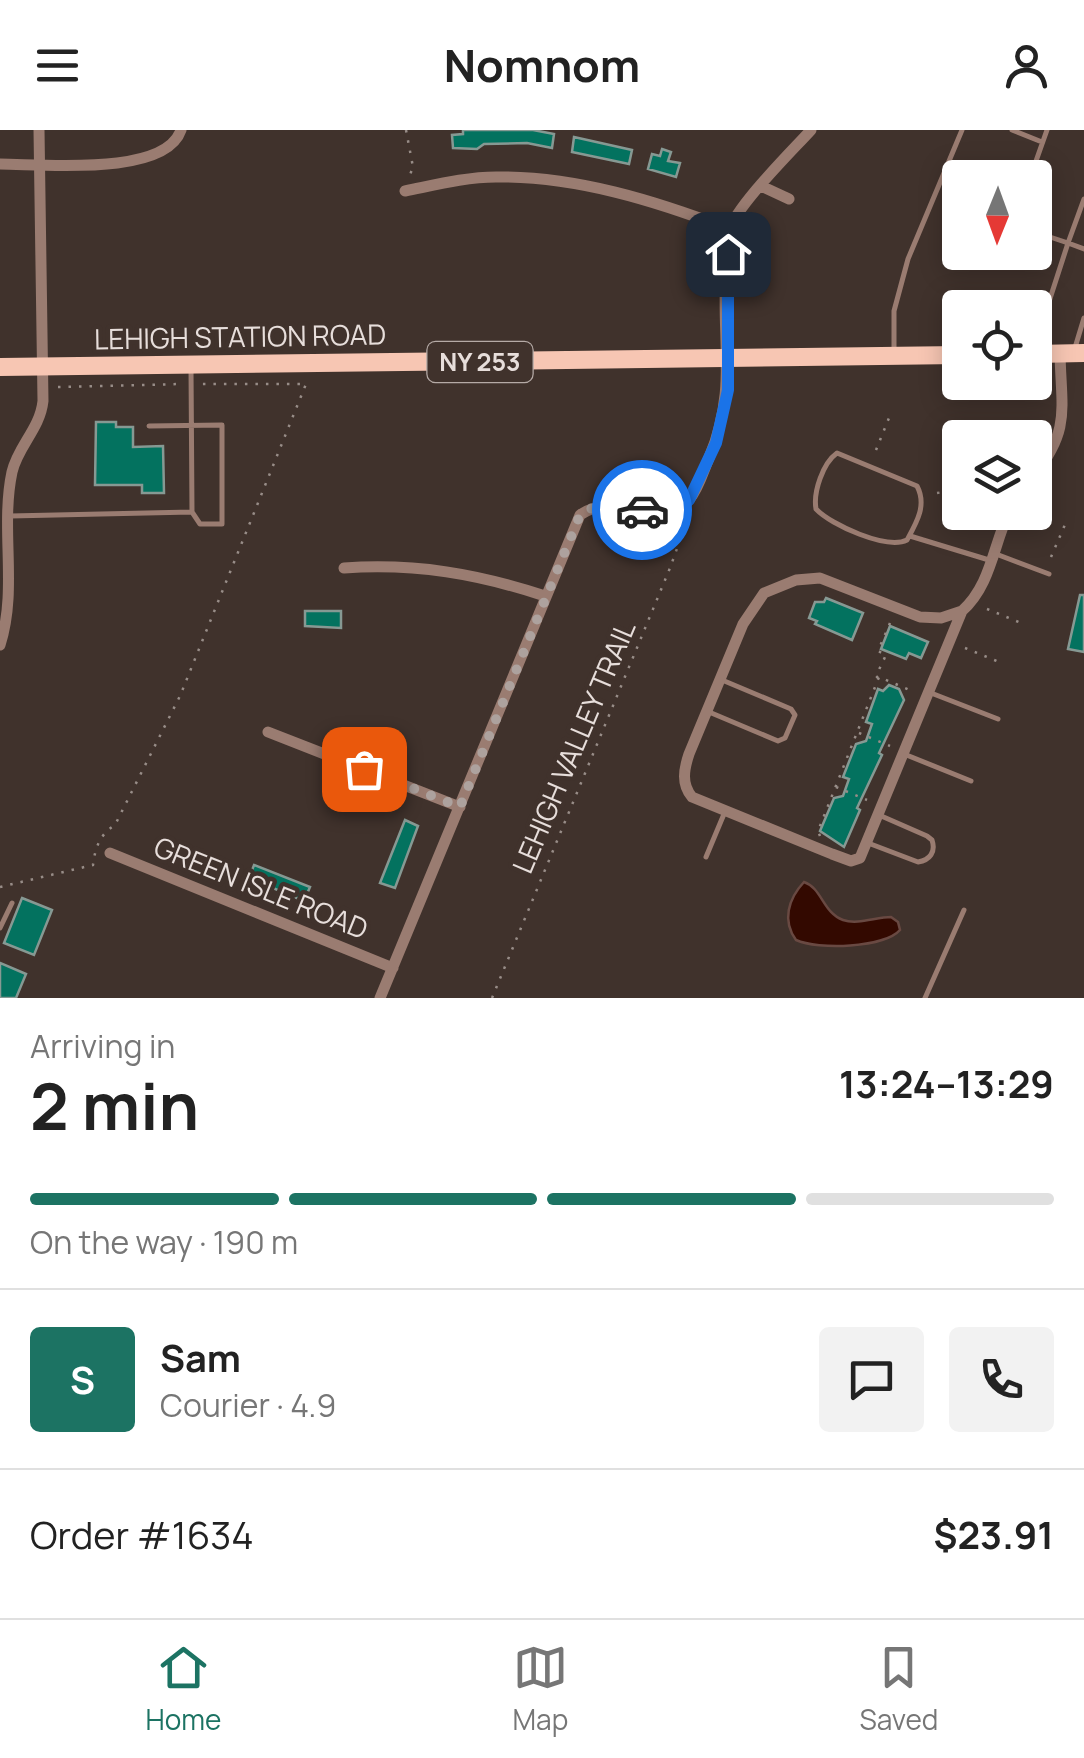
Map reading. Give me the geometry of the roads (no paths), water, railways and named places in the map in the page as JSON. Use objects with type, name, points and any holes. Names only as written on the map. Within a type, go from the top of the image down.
[{"type":"main road","name":"LEHIGH STATION ROAD","points":[[0,367],[192,375],[942,355]]},
{"type":"street","points":[[0,645],[9,608],[13,466],[42,411],[39,130]]},
{"type":"street","points":[[0,164],[89,164],[154,156],[173,146],[182,130]]},
{"type":"street","points":[[380,998],[575,524],[586,510],[608,506],[656,512],[678,509],[697,488],[726,409],[729,229],[809,131]]},
{"type":"street","points":[[405,191],[494,176],[562,182],[654,203],[729,229]]},
{"type":"street","points":[[762,186],[789,199]]},
{"type":"street","points":[[1052,452],[1061,433],[1072,353]]},
{"type":"street","points":[[962,611],[941,618],[920,617],[820,578],[796,580],[764,593],[756,601],[720,678],[689,754],[684,778],[692,797],[832,854],[856,860],[868,844],[962,611],[981,589],[1002,530]]},
{"type":"street","points":[[344,568],[448,570],[545,596]]},
{"type":"street","points":[[268,732],[460,807]]},
{"type":"street","name":"GREEN ISLE ROAD","points":[[110,854],[393,968]]},
{"type":"lane","points":[[894,356],[894,312],[908,259],[962,130]]},
{"type":"lane","points":[[1012,130],[1042,142]]},
{"type":"lane","points":[[1036,160],[1047,130]]},
{"type":"lane","points":[[1052,293],[1084,199]]},
{"type":"lane","points":[[1052,238],[1084,250]]},
{"type":"lane","points":[[1072,353],[1084,318]]},
{"type":"lane","points":[[149,426],[192,425],[222,425],[222,524],[200,524],[192,512],[192,425],[192,375]]},
{"type":"lane","points":[[844,455],[917,486],[922,507],[910,536],[902,543],[889,544],[822,515],[814,500],[831,456],[844,455]]},
{"type":"lane","points":[[10,516],[192,512]]},
{"type":"lane","points":[[910,536],[1049,574]]},
{"type":"lane","points":[[706,711],[778,741],[785,738],[795,715],[791,709],[720,678]]},
{"type":"lane","points":[[929,692],[998,719]]},
{"type":"lane","points":[[904,754],[971,780]]},
{"type":"lane","points":[[706,858],[726,811]]},
{"type":"lane","points":[[868,844],[918,862],[925,861],[933,852],[932,840],[927,836],[879,816]]},
{"type":"lane","points":[[0,928],[12,903]]},
{"type":"lane","points":[[926,998],[964,910]]}]
